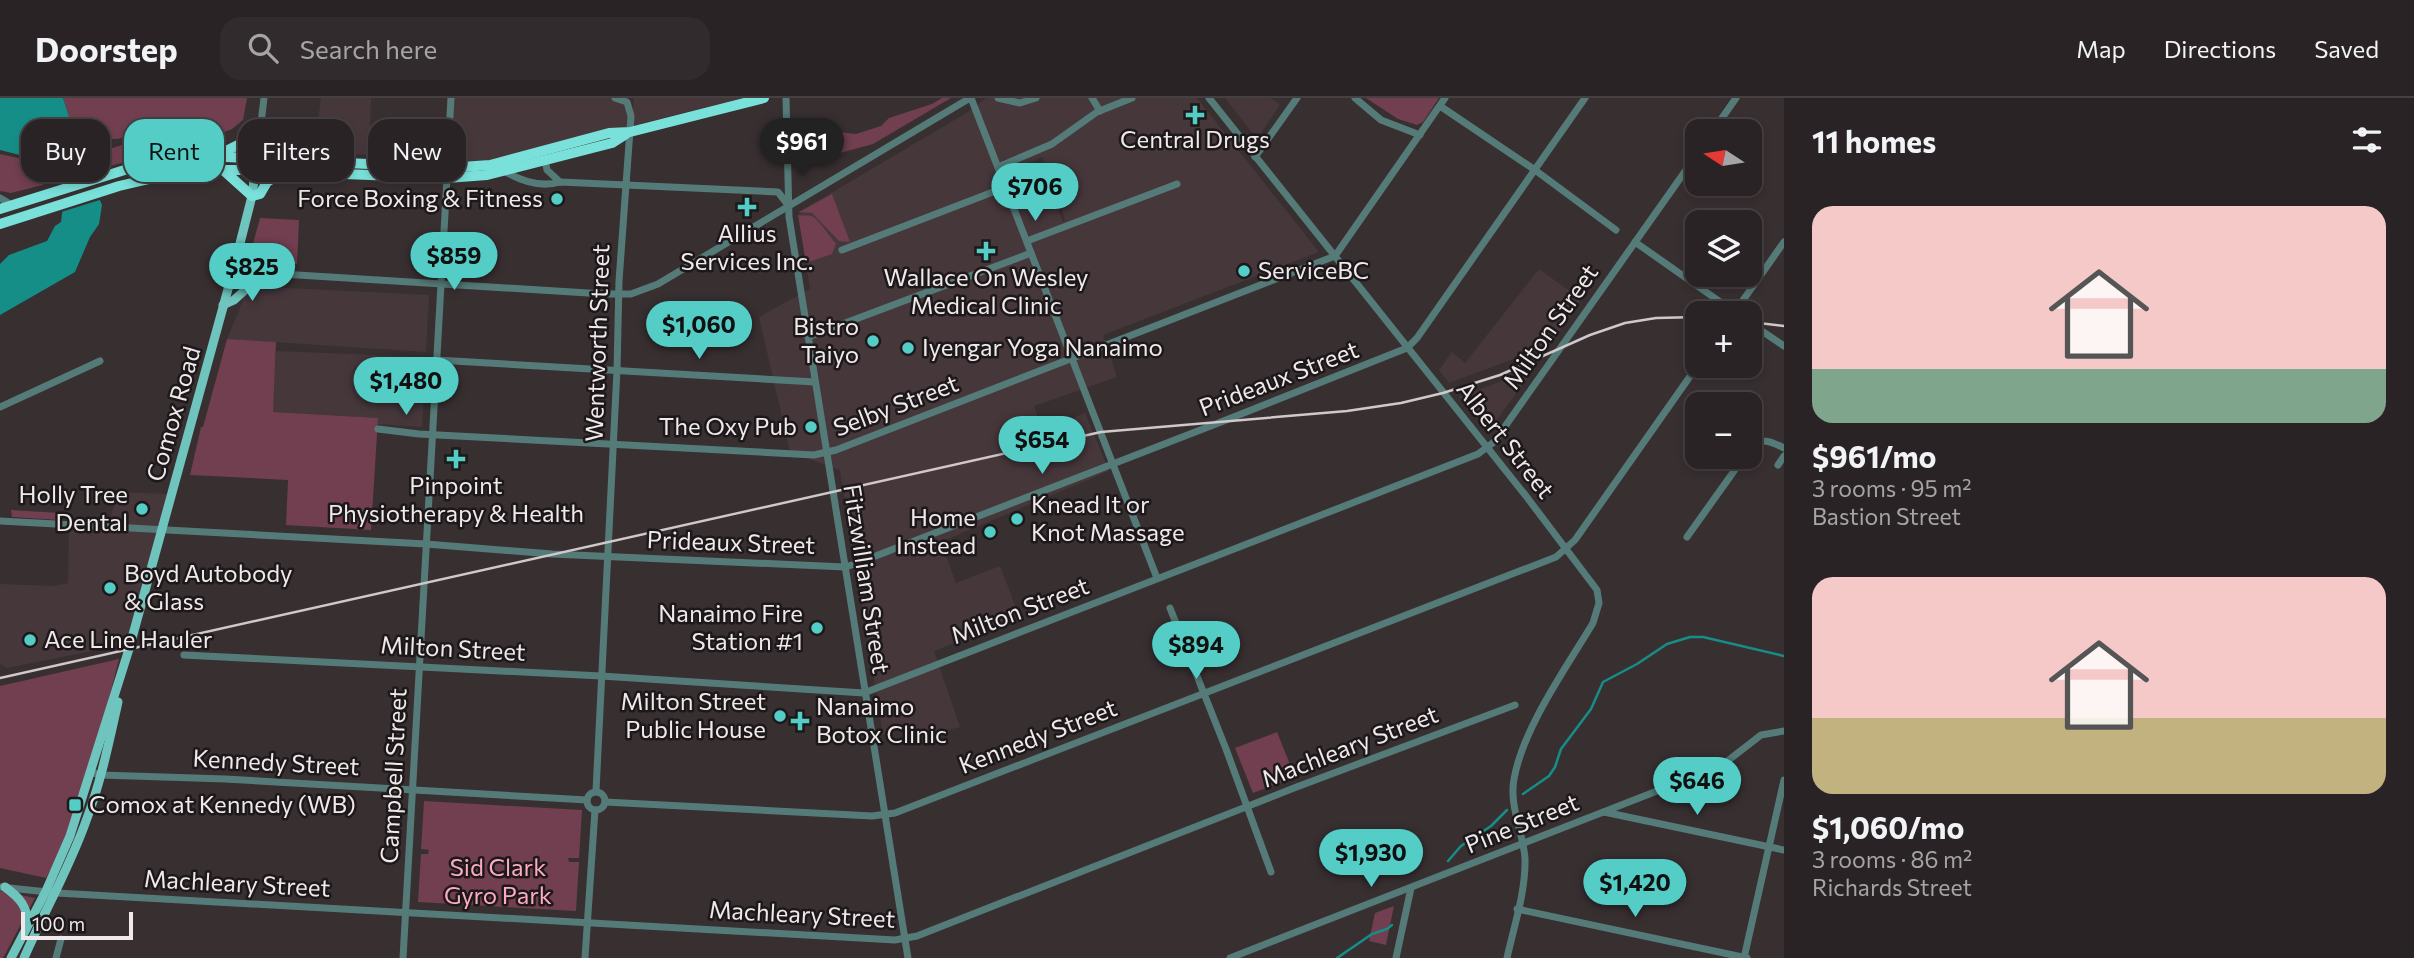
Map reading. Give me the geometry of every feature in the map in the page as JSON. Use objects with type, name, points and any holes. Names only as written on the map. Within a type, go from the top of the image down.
[{"type":"highway","points":[[466,169],[764,98]]},
{"type":"highway","points":[[466,174],[487,175],[504,171],[612,143],[630,132]]},
{"type":"highway","points":[[2,203],[31,199],[124,170]]},
{"type":"highway","points":[[224,171],[252,196],[260,194],[268,182]]},
{"type":"highway","points":[[0,224],[136,182]]},
{"type":"main road","name":"Comox Road","points":[[24,958],[57,893],[87,820],[101,775],[127,655],[233,271],[254,182]]},
{"type":"main road","points":[[223,305],[234,300],[264,273]]},
{"type":"main road","name":"Comox Road","points":[[11,958],[46,891],[70,836],[127,655]]},
{"type":"main road","points":[[3,887],[19,898],[25,907],[28,926]]},
{"type":"street","name":"Comox Road","points":[[262,119],[264,98]]},
{"type":"street","name":"Campbell Street","points":[[450,119],[451,98]]},
{"type":"street","name":"Wentworth Street","points":[[596,791],[624,186],[630,132],[629,106],[623,99],[615,98]]},
{"type":"street","name":"Fitzwilliam Street","points":[[786,98],[789,205],[908,958]]},
{"type":"street","points":[[233,271],[620,294],[638,292],[652,287],[970,98],[1157,578]]},
{"type":"street","points":[[998,98],[1020,103],[1036,98]]},
{"type":"street","points":[[1091,98],[1100,111]]},
{"type":"street","points":[[998,167],[1052,145],[1100,111],[1132,98]]},
{"type":"street","name":"Albert Street","points":[[1209,98],[1594,585],[1599,603],[1593,622],[1529,732],[1513,783],[1525,868],[1507,958]]},
{"type":"street","points":[[1255,157],[1297,98]]},
{"type":"street","points":[[1355,98],[1381,120],[1420,135]]},
{"type":"street","points":[[1335,256],[1446,98]]},
{"type":"street","name":"Prideaux Street","points":[[0,522],[426,544],[607,557],[845,567],[1407,348],[1417,338],[1585,98]]},
{"type":"street","points":[[1721,119],[1736,98]]},
{"type":"street","points":[[1440,106],[1535,170],[1616,230]]},
{"type":"street","points":[[545,160],[547,170],[560,182]]},
{"type":"street","points":[[504,171],[521,181],[552,184],[560,182],[778,192],[789,205]]},
{"type":"street","name":"Milton Street","points":[[184,655],[601,676],[864,693],[1475,455],[1494,442],[1685,171]]},
{"type":"street","name":"Campbell Street","points":[[403,958],[447,182]]},
{"type":"street","points":[[1027,241],[1177,184]]},
{"type":"street","points":[[842,250],[1006,187]]},
{"type":"street","points":[[1635,242],[1718,301]]},
{"type":"street","points":[[1743,301],[1784,242]]},
{"type":"street","points":[[808,337],[1031,253]]},
{"type":"street","name":"Selby Street","points":[[378,429],[814,455],[827,453],[1335,256]]},
{"type":"street","points":[[1762,331],[1784,346]]},
{"type":"street","points":[[436,360],[815,382]]},
{"type":"street","points":[[0,407],[100,361]]},
{"type":"street","name":"Kennedy Street","points":[[605,802],[884,815],[895,813],[1556,557],[1566,550],[1689,378]]},
{"type":"street","points":[[1762,441],[1768,440],[1784,448]]},
{"type":"street","points":[[1778,465],[1784,456]]},
{"type":"street","points":[[1687,537],[1735,469]]},
{"type":"street","points":[[1170,608],[1271,872]]},
{"type":"street","name":"Machleary Street","points":[[3,887],[57,893],[904,939],[1515,705]]},
{"type":"street","name":"Pine Street","points":[[1230,958],[1721,766],[1761,735],[1784,731]]},
{"type":"street","name":"Kennedy Street","points":[[90,772],[101,775],[225,779],[587,800]]},
{"type":"street","points":[[1517,909],[1745,958],[1784,780]]},
{"type":"street","points":[[596,791],[602,794],[605,802],[602,808],[594,810],[587,800],[591,793],[596,791]]},
{"type":"street","points":[[584,958],[594,810]]},
{"type":"street","points":[[1604,812],[1784,850]]},
{"type":"street","points":[[1396,958],[1411,888]]},
{"type":"street","points":[[56,958],[61,939]]},
{"type":"shaded area","points":[[321,98],[371,98],[368,155],[354,154],[354,119],[318,119]]},
{"type":"shaded area","points":[[451,98],[617,98],[623,99],[632,116],[634,98],[742,98],[631,126],[630,132],[466,165],[466,119],[450,119]]},
{"type":"shaded area","points":[[986,98],[1197,98],[1319,252],[1103,335],[1117,377],[1034,406],[1043,431],[1085,413],[1109,471],[941,542],[956,583],[1000,566],[1020,618],[934,651],[960,727],[918,738],[915,724],[883,735],[840,470],[790,452],[759,317],[810,289],[799,212],[968,112]],"holes":[[[1042,157],[1065,220],[1063,222],[1042,163],[998,187],[994,178]]]},
{"type":"shaded area","points":[[1225,98],[1271,98],[1280,105],[1257,139]]},
{"type":"shaded area","points":[[1539,269],[1581,299],[1558,333],[1545,347],[1449,383],[1439,370],[1452,352],[1465,363]]},
{"type":"shaded area","points":[[266,287],[429,295],[426,352],[227,339],[245,296]]},
{"type":"shaded area","points":[[276,351],[426,357],[422,427],[377,424],[377,418],[272,412]]},
{"type":"shaded area","points":[[1534,369],[1488,432],[1459,397]]},
{"type":"shaded area","points":[[117,492],[169,494],[128,644],[7,668],[0,664],[0,584],[54,586],[68,583],[69,529],[108,529]]},
{"type":"green space","points":[[63,98],[247,98],[243,119],[238,119],[238,124],[224,132],[224,119],[124,119],[124,137],[110,139],[110,119],[70,119]]},
{"type":"green space","points":[[942,98],[951,98],[873,144],[840,153],[798,149],[799,137],[831,131],[856,134],[881,126],[889,118]]},
{"type":"green space","points":[[1366,98],[1439,98],[1423,122],[1417,125],[1398,119]]},
{"type":"green space","points":[[110,142],[112,148],[122,145],[124,162],[110,166]]},
{"type":"green space","points":[[0,154],[21,159],[21,182],[42,182],[43,185],[11,193],[0,191]]},
{"type":"green space","points":[[832,194],[850,242],[839,241],[812,213],[799,212]]},
{"type":"green space","points":[[798,215],[814,217],[820,223],[836,243],[832,254],[806,263]]},
{"type":"green space","points":[[260,218],[299,220],[297,264],[248,262]]},
{"type":"green space","points":[[227,339],[276,342],[273,412],[378,418],[371,530],[286,525],[288,480],[190,475]]},
{"type":"green space","points":[[11,510],[60,513],[60,520],[12,517]]},
{"type":"green space","points":[[119,659],[78,819],[46,878],[0,868],[0,686]]},
{"type":"green space","points":[[1277,732],[1295,777],[1253,793],[1235,748]]},
{"type":"green space","name":"Sid Clark Gyro Park","points":[[424,801],[582,810],[579,858],[568,858],[569,862],[579,862],[576,911],[418,902],[421,854],[428,854],[429,850],[421,849]]},
{"type":"green space","points":[[0,891],[35,898],[3,958],[0,958]]},
{"type":"green space","points":[[1394,906],[1386,945],[1369,941],[1375,913]]},
{"type":"water","points":[[0,98],[63,98],[70,119],[21,119],[21,155],[0,150]]},
{"type":"water","points":[[61,182],[92,182],[102,205],[99,224],[90,237],[75,272],[0,315],[0,264],[9,255],[47,241],[55,226],[61,222],[64,197]]},
{"type":"pier","points":[[55,182],[96,182],[103,199],[58,213],[60,197]]},
{"type":"waterway","points":[[1523,794],[1549,776],[1561,749],[1591,709],[1603,682],[1667,644],[1690,637],[1703,637],[1784,656]]},
{"type":"waterway","points":[[1448,861],[1461,846],[1491,826],[1507,810]]},
{"type":"waterway","points":[[1337,958],[1372,934],[1392,925]]},
{"type":"railway","points":[[0,678],[1101,432],[1347,411],[1401,403],[1500,375],[1590,335],[1625,323],[1685,317]]},
{"type":"railway","points":[[1762,323],[1784,326]]},
{"type":"place","name":"Central Drugs","points":[[1195,115]]},
{"type":"place","name":"Force Boxing & Fitness","points":[[557,199]]},
{"type":"place","name":"Allius Services Inc.","points":[[747,207]]},
{"type":"place","name":"Wallace On Wesley Medical Clinic","points":[[986,251]]},
{"type":"place","name":"ServiceBC","points":[[1244,271]]},
{"type":"place","name":"Bistro Taiyo","points":[[873,341]]},
{"type":"place","name":"Iyengar Yoga Nanaimo","points":[[908,348]]},
{"type":"place","name":"The Oxy Pub","points":[[811,427]]},
{"type":"place","name":"Pinpoint Physiotherapy & Health","points":[[456,459]]},
{"type":"place","name":"Holly Tree Dental","points":[[142,509]]},
{"type":"place","name":"Knead It or Knot Massage","points":[[1017,519]]},
{"type":"place","name":"Home Instead","points":[[990,532]]},
{"type":"place","name":"Boyd Autobody & Glass","points":[[110,588]]},
{"type":"place","name":"Nanaimo Fire Station #1","points":[[817,628]]},
{"type":"place","name":"Ace Line Hauler","points":[[30,640]]},
{"type":"place","name":"Milton Street Public House","points":[[780,716]]},
{"type":"place","name":"Nanaimo Botox Clinic","points":[[800,721]]},
{"type":"place","name":"Comox at Kennedy (WB)","points":[[75,805]]}]
